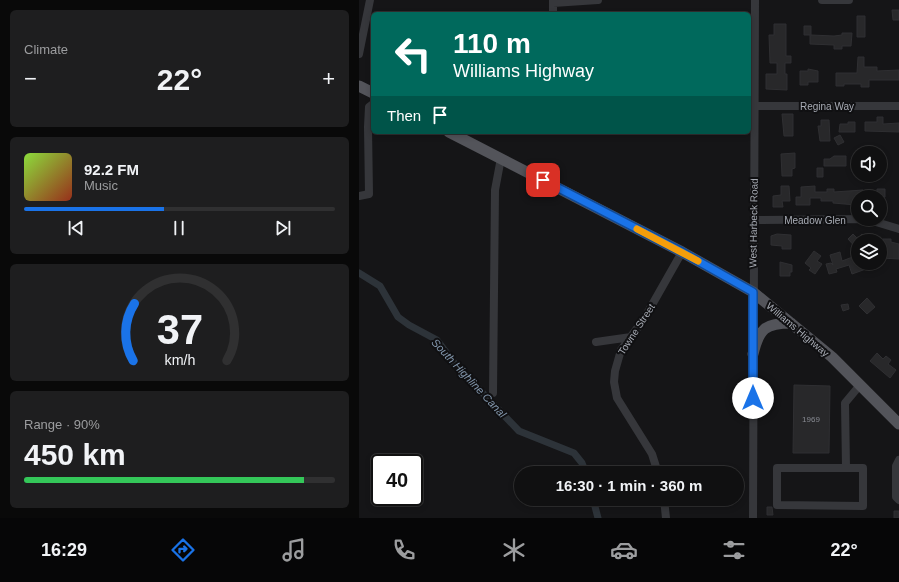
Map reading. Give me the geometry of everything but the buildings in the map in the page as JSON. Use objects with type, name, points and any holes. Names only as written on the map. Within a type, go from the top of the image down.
[{"type":"main road","points":[[359,86],[371,92]]},
{"type":"main road","name":"Williams Highway","points":[[453,134],[682,252],[753,292],[832,357],[899,424]]},
{"type":"main road","points":[[753,354],[757,338],[766,326],[777,323],[791,323]]},
{"type":"street","points":[[359,54],[370,0]]},
{"type":"street","points":[[553,2],[598,0]]},
{"type":"street","name":"West Harbeck Road","points":[[753,518],[755,0]]},
{"type":"street","points":[[821,0],[849,0]]},
{"type":"street","points":[[359,196],[369,194],[368,127],[369,108],[371,106]]},
{"type":"street","name":"Regina Way","points":[[754,106],[899,106]]},
{"type":"street","points":[[493,393],[495,190],[501,158]]},
{"type":"street","name":"Meadow Glen","points":[[753,220],[866,219],[899,229]]},
{"type":"street","name":"Towne Street","points":[[655,466],[651,454],[617,398],[614,382],[617,359],[644,319],[682,252]]},
{"type":"street","points":[[596,342],[631,337]]},
{"type":"street","points":[[846,468],[845,403],[860,385]]},
{"type":"street","points":[[899,460],[896,466],[896,497],[899,500]]},
{"type":"street","points":[[777,468],[846,468],[863,468],[863,506],[777,505],[777,468]]},
{"type":"street","points":[[664,506],[666,518]]},
{"type":"waterway","name":"South Highline Canal","points":[[359,273],[380,286],[398,317],[409,325],[437,340],[455,364],[519,431],[574,453],[583,466]]},
{"type":"waterway","name":"South Highline Canal","points":[[595,506],[598,518]]},
{"type":"slow traffic","points":[[637,229],[698,261]]},
{"type":"route","points":[[543,180],[682,252],[753,292],[753,398]]}]
